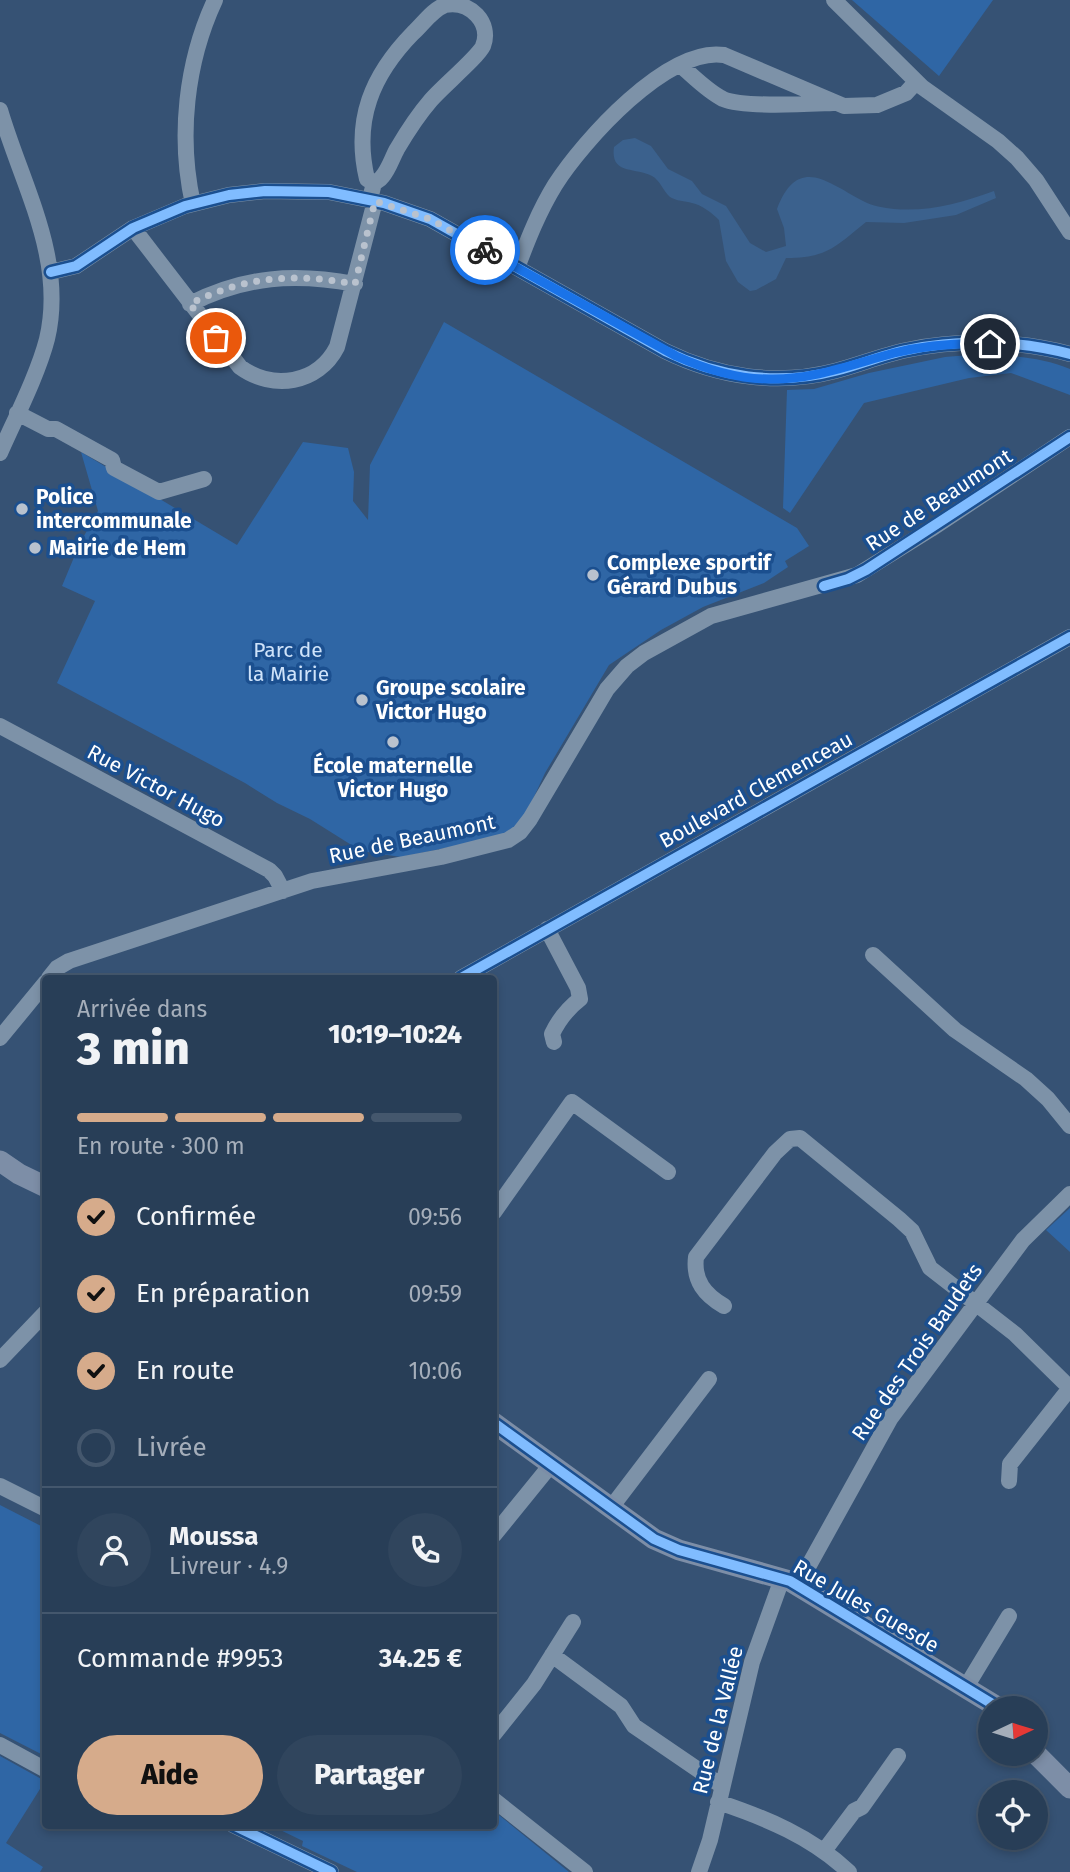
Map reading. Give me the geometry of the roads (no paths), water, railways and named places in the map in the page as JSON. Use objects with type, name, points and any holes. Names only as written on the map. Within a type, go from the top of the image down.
[{"type":"main road","points":[[0,1161],[42,1185]]},
{"type":"main road","name":"Rue Jules Guesde","points":[[497,1425],[643,1532],[667,1545],[790,1582],[981,1696]]},
{"type":"main road","points":[[1048,1766],[1070,1788]]},
{"type":"street","points":[[193,204],[187,162],[188,98],[199,47],[215,0]]},
{"type":"street","points":[[834,0],[916,82],[998,141],[1017,158],[1069,226]]},
{"type":"street","points":[[132,228],[240,367],[263,379],[290,382],[312,373],[330,360],[341,338],[373,194],[405,136],[430,101],[482,47],[484,28],[480,16],[470,7],[451,4],[436,10],[390,58],[378,78],[366,109],[361,142],[367,179],[373,194]]},
{"type":"street","points":[[517,268],[531,230],[550,194],[585,145],[630,99],[680,65],[703,55],[724,55],[837,103],[859,107],[877,105],[906,93],[916,82]]},
{"type":"street","points":[[680,65],[719,96],[730,101],[790,105],[837,103]]},
{"type":"street","points":[[0,110],[40,226],[51,272],[52,299],[47,338],[0,453]]},
{"type":"street","points":[[51,272],[76,266],[132,228],[193,204],[241,193],[292,190],[373,194],[430,219],[676,356],[710,369],[759,379],[780,379],[825,373],[905,350],[947,344],[1018,345],[1070,354]]},
{"type":"street","points":[[190,304],[230,287],[285,277],[319,278],[355,284]]},
{"type":"street","points":[[17,413],[48,429],[56,429],[112,460],[114,468],[159,492],[204,479]]},
{"type":"street","name":"Rue de Beaumont","points":[[51,975],[69,961],[312,881],[461,853],[515,836],[530,819],[607,689],[635,659],[711,616],[857,575],[1070,437]]},
{"type":"street","name":"Boulevard Clemenceau","points":[[466,975],[1070,636]]},
{"type":"street","name":"Rue Victor Hugo","points":[[0,726],[269,870],[283,891]]},
{"type":"street","points":[[547,929],[578,988],[580,999],[567,1008],[558,1021],[552,1034],[554,1042]]},
{"type":"street","points":[[873,955],[956,1030],[1026,1079],[1048,1099],[1070,1126]]},
{"type":"street","name":"Rue de Beaumont","points":[[0,1038],[42,986]]},
{"type":"street","points":[[497,1208],[572,1102],[668,1172]]},
{"type":"street","points":[[724,1306],[709,1297],[697,1276],[696,1257],[775,1153],[790,1139],[800,1138],[900,1219],[912,1231],[930,1268],[1015,1334],[1070,1388],[1010,1465],[1009,1481]]},
{"type":"street","name":"Rue des Trois Baudets","points":[[790,1582],[890,1419],[1023,1240],[1070,1195]]},
{"type":"street","points":[[0,1360],[42,1316]]},
{"type":"street","points":[[610,1509],[709,1379]]},
{"type":"street","points":[[497,1531],[550,1466]]},
{"type":"street","points":[[0,1486],[42,1507]]},
{"type":"street","name":"Rue de la Vallée","points":[[699,1872],[705,1857],[752,1662],[790,1582]]},
{"type":"street","points":[[966,1686],[1009,1616]]},
{"type":"street","points":[[497,1730],[528,1692],[573,1622]]},
{"type":"street","points":[[552,1655],[621,1706],[634,1726],[720,1794],[824,1851],[849,1872]]},
{"type":"street","points":[[0,1745],[42,1768]]},
{"type":"street","points":[[824,1851],[854,1811],[862,1808],[898,1756]]},
{"type":"street","points":[[497,1802],[585,1872]]},
{"type":"street","points":[[240,1829],[304,1866],[331,1872]]},
{"type":"place","name":"Police intercommunale","points":[[22,509]]},
{"type":"place","name":"Mairie de Hem","points":[[35,548]]},
{"type":"place","name":"Complexe sportif Gérard Dubus","points":[[593,575]]},
{"type":"place","name":"Groupe scolaire Victor Hugo","points":[[362,700]]},
{"type":"place","name":"École maternelle Victor Hugo","points":[[393,742]]},
{"type":"park label","name":"Parc de la Mairie","points":[[288,662]]}]
